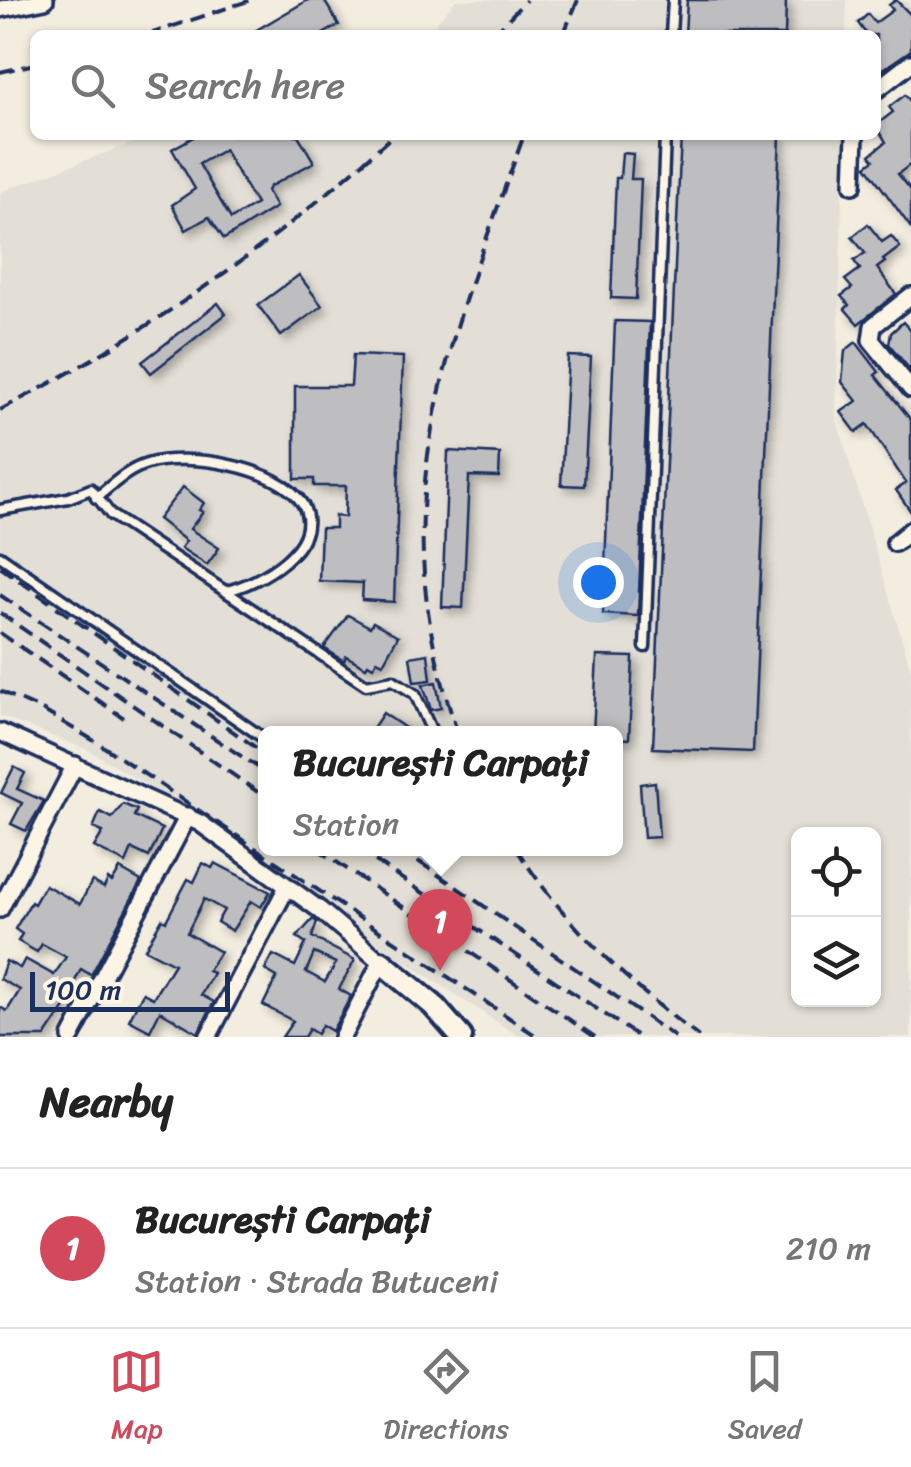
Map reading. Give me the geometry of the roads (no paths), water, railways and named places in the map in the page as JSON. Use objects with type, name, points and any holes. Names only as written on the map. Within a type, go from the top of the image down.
[{"type":"street","points":[[0,9],[45,0]]},
{"type":"street","points":[[881,86],[911,63]]},
{"type":"street","points":[[853,185],[855,140]]},
{"type":"street","points":[[911,296],[870,332],[911,390]]},
{"type":"street","points":[[894,543],[911,530]]},
{"type":"street","points":[[0,732],[188,816],[382,962],[433,1005],[461,1037]]},
{"type":"street","points":[[0,909],[76,765]]},
{"type":"street","points":[[71,1037],[188,816]]},
{"type":"street","points":[[208,1037],[287,887]]},
{"type":"street","points":[[342,1037],[382,962]]},
{"type":"lane","points":[[671,30],[674,0]]},
{"type":"lane","points":[[645,648],[665,140]]},
{"type":"lane","points":[[96,498],[142,466],[180,459],[236,467],[283,487],[302,505],[307,528],[304,537],[266,576],[225,591]]},
{"type":"lane","points":[[0,510],[68,498],[91,489],[111,515],[366,685],[394,680],[415,694],[430,726]]},
{"type":"lane","points":[[0,556],[258,735]]},
{"type":"railway","points":[[162,30],[251,0]]},
{"type":"railway","points":[[498,30],[526,0]]},
{"type":"railway","points":[[565,30],[578,0]]},
{"type":"railway","points":[[0,72],[30,65]]},
{"type":"railway","points":[[0,410],[105,352],[206,286],[302,214],[387,140]]},
{"type":"railway","points":[[456,726],[435,651],[424,573],[424,500],[432,428],[470,287],[522,140]]},
{"type":"railway","points":[[0,567],[258,749]]},
{"type":"railway","points":[[0,595],[258,767]]},
{"type":"railway","points":[[0,613],[258,792]]},
{"type":"railway","points":[[0,633],[124,718]]},
{"type":"railway","points":[[0,691],[98,743],[258,850]]},
{"type":"railway","points":[[267,856],[538,1037]]},
{"type":"railway","points":[[328,856],[595,1037]]},
{"type":"railway","points":[[368,856],[639,1037]]},
{"type":"railway","points":[[411,856],[675,1037]]},
{"type":"railway","points":[[521,856],[555,902],[599,951],[699,1037]]},
{"type":"place","name":"București Carpați","points":[[440,971]]}]
